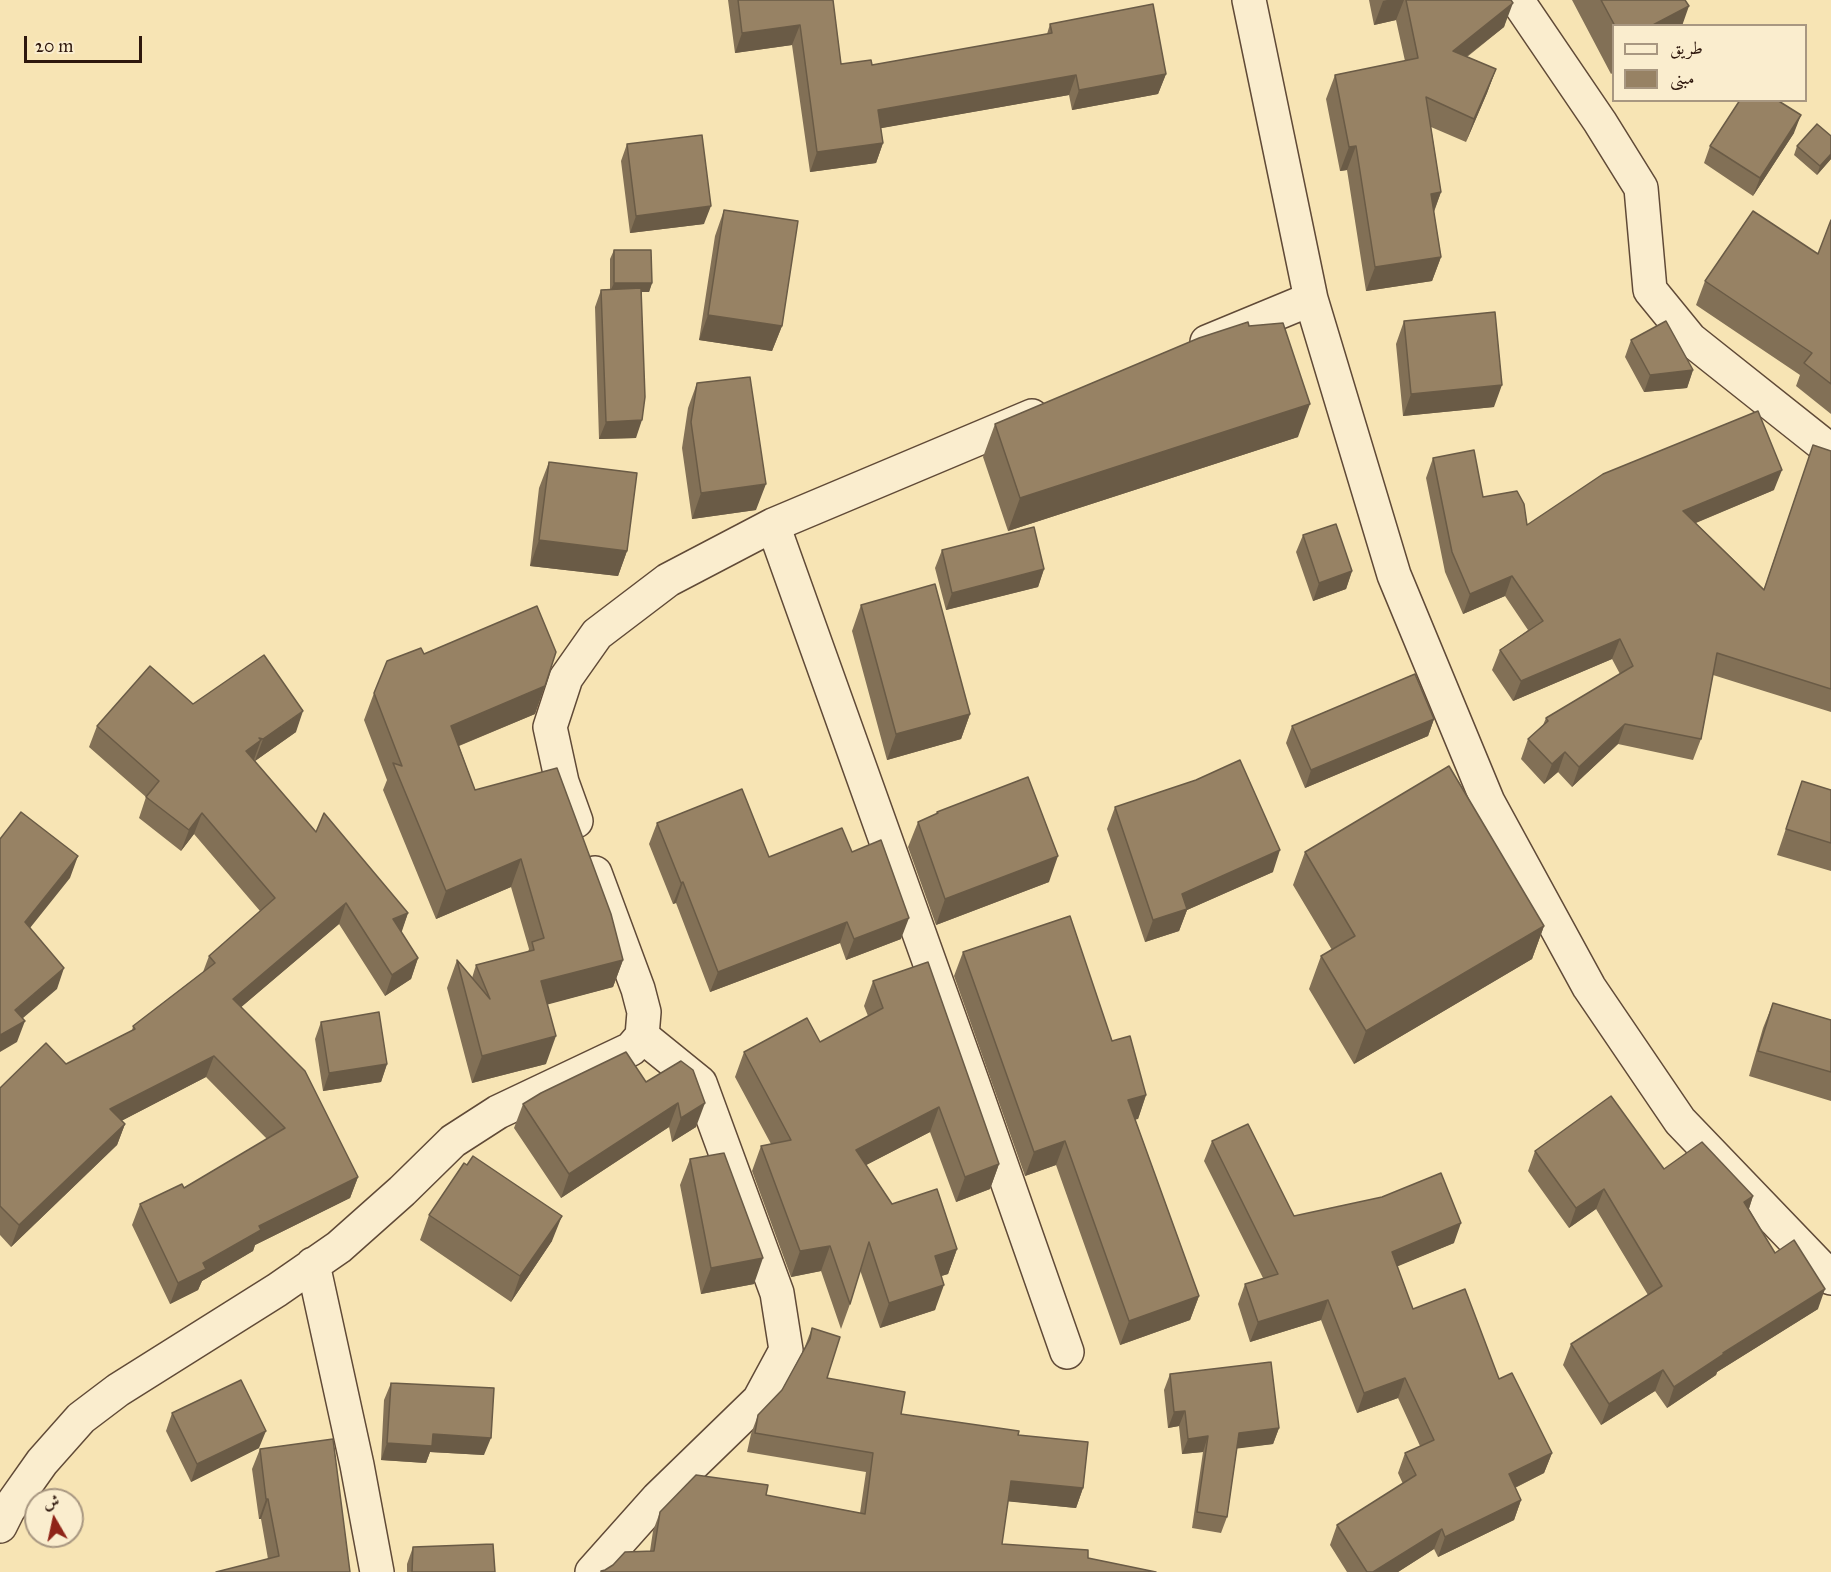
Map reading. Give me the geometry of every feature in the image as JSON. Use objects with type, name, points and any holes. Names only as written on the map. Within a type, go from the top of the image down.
[{"type":"street","points":[[1249,0],[1311,299],[1394,575],[1488,802],[1589,987],[1680,1121],[1831,1278]]},
{"type":"street","points":[[1517,0],[1600,122],[1641,188],[1650,290],[1690,339],[1831,451]]},
{"type":"street","points":[[1180,354],[1311,299]]},
{"type":"street","points":[[0,1526],[8,1510],[42,1462],[81,1418],[118,1390],[277,1290],[339,1247],[402,1191],[453,1141],[498,1112],[632,1049],[642,1036],[644,1012],[638,989],[562,782],[550,727],[566,678],[597,634],[668,580],[773,525],[1059,404]]},
{"type":"street","points":[[773,525],[1067,1352]]},
{"type":"street","points":[[592,1572],[658,1498],[759,1400],[786,1350],[777,1293],[700,1083],[642,1036]]},
{"type":"street","points":[[313,1264],[357,1465],[377,1572]]},
{"type":"building","points":[[738,0],[833,0],[841,64],[871,60],[872,65],[1052,33],[1050,24],[1153,4],[1166,74],[1079,90],[1076,75],[878,110],[883,143],[817,152],[800,25],[742,33]]},
{"type":"building","points":[[1406,0],[1511,0],[1513,3],[1453,51],[1496,69],[1474,119],[1426,97],[1441,192],[1431,194],[1441,257],[1375,267],[1356,146],[1349,147],[1335,75],[1418,58]]},
{"type":"building","points":[[1601,0],[1685,0],[1689,6],[1655,24],[1614,24]]},
{"type":"building","points":[[1739,102],[1780,102],[1801,115],[1760,178],[1710,146]]},
{"type":"building","points":[[1817,124],[1831,136],[1831,154],[1820,166],[1797,146]]},
{"type":"building","points":[[702,135],[711,206],[636,216],[627,144]]},
{"type":"building","points":[[724,210],[798,221],[782,326],[708,315]]},
{"type":"building","points":[[1753,211],[1818,254],[1831,220],[1831,384],[1804,363],[1812,353],[1705,281]]},
{"type":"building","points":[[614,250],[651,250],[652,283],[614,283]]},
{"type":"building","points":[[641,288],[645,397],[642,420],[606,422],[601,290]]},
{"type":"building","points":[[1495,312],[1502,385],[1411,394],[1404,321]]},
{"type":"building","points":[[1666,321],[1693,370],[1650,375],[1631,340]]},
{"type":"building","points":[[1248,322],[1249,326],[1283,323],[1310,404],[1020,498],[995,424],[1199,338]]},
{"type":"building","points":[[750,377],[766,484],[701,493],[691,422],[697,383]]},
{"type":"building","points":[[1758,411],[1782,470],[1683,511],[1764,590],[1813,445],[1831,451],[1831,689],[1717,653],[1701,739],[1625,724],[1579,767],[1565,752],[1552,764],[1528,739],[1548,721],[1546,718],[1633,666],[1620,639],[1521,681],[1500,650],[1543,621],[1512,576],[1470,594],[1452,552],[1433,458],[1474,450],[1483,497],[1517,491],[1524,504],[1527,525],[1603,474]]},
{"type":"building","points":[[549,462],[637,473],[627,551],[539,540]]},
{"type":"building","points":[[1336,524],[1352,571],[1319,583],[1303,535]]},
{"type":"building","points":[[1034,527],[1044,569],[952,593],[942,550]]},
{"type":"building","points":[[935,584],[970,714],[896,734],[861,605]]},
{"type":"building","points":[[537,606],[556,652],[545,686],[451,726],[475,790],[557,768],[611,914],[623,960],[541,981],[556,1036],[482,1056],[457,960],[490,999],[476,965],[534,950],[532,942],[544,938],[521,859],[446,891],[393,763],[402,766],[374,693],[387,661],[421,648],[424,654]]},
{"type":"building","points":[[264,655],[303,711],[263,739],[259,738],[261,740],[246,751],[316,832],[324,813],[408,913],[393,919],[418,958],[392,975],[346,903],[233,999],[305,1071],[358,1177],[259,1226],[261,1230],[203,1263],[206,1269],[178,1283],[140,1204],[182,1184],[184,1188],[285,1128],[214,1056],[110,1109],[125,1124],[19,1225],[0,1206],[0,1088],[46,1043],[66,1064],[135,1029],[133,1026],[215,963],[209,956],[275,898],[202,813],[189,830],[146,797],[159,781],[97,726],[150,666],[193,704]]},
{"type":"building","points":[[1415,674],[1434,719],[1311,770],[1292,726]]},
{"type":"building","points":[[1240,760],[1280,850],[1182,894],[1187,909],[1153,920],[1115,807],[1196,780]]},
{"type":"building","points":[[1449,766],[1544,926],[1366,1031],[1321,956],[1355,936],[1305,852]]},
{"type":"building","points":[[1028,777],[1058,856],[945,899],[918,822],[937,812]]},
{"type":"building","points":[[1802,781],[1831,790],[1831,843],[1786,829]]},
{"type":"building","points":[[742,789],[769,857],[842,828],[852,852],[881,840],[909,918],[854,939],[847,922],[718,972],[657,823]]},
{"type":"building","points":[[21,812],[78,856],[25,922],[64,968],[15,1010],[25,1021],[0,1035],[0,839]]},
{"type":"building","points":[[1070,916],[1112,1041],[1130,1036],[1146,1095],[1128,1100],[1199,1296],[1129,1321],[1065,1141],[1034,1152],[963,952]]},
{"type":"building","points":[[928,962],[999,1164],[965,1177],[939,1107],[856,1150],[892,1204],[937,1189],[957,1249],[935,1256],[944,1285],[889,1303],[869,1242],[850,1304],[830,1246],[800,1251],[761,1146],[791,1140],[744,1052],[807,1018],[820,1042],[883,1008],[873,981]]},
{"type":"building","points":[[1773,1003],[1831,1020],[1831,1072],[1758,1051]]},
{"type":"building","points":[[379,1012],[387,1064],[329,1073],[321,1022]]},
{"type":"building","points":[[626,1052],[646,1082],[681,1061],[693,1070],[705,1103],[681,1118],[678,1103],[569,1174],[523,1104]]},
{"type":"building","points":[[1611,1096],[1664,1169],[1702,1142],[1753,1196],[1744,1202],[1775,1253],[1794,1240],[1825,1289],[1723,1353],[1674,1387],[1663,1370],[1609,1404],[1571,1344],[1662,1286],[1604,1189],[1576,1208],[1535,1151]]},
{"type":"building","points":[[1248,1124],[1294,1216],[1382,1197],[1441,1173],[1461,1223],[1392,1252],[1413,1309],[1465,1289],[1499,1379],[1512,1373],[1552,1453],[1509,1474],[1521,1500],[1445,1537],[1442,1529],[1373,1572],[1367,1572],[1337,1525],[1416,1475],[1405,1453],[1434,1440],[1405,1378],[1364,1393],[1328,1300],[1258,1322],[1245,1284],[1278,1274],[1212,1141]]},
{"type":"building","points":[[724,1153],[763,1258],[711,1268],[690,1159]]},
{"type":"building","points":[[473,1156],[562,1216],[520,1276],[429,1215],[464,1163],[467,1165]]},
{"type":"building","points":[[812,1328],[840,1337],[827,1378],[905,1392],[901,1414],[1019,1431],[1018,1435],[1088,1442],[1083,1488],[1011,1481],[1002,1544],[1088,1550],[1088,1558],[1156,1572],[601,1572],[613,1565],[625,1552],[654,1551],[660,1512],[696,1475],[768,1485],[766,1495],[865,1514],[873,1453],[755,1433],[758,1415],[782,1390],[810,1339]]},
{"type":"building","points":[[1271,1362],[1279,1428],[1239,1433],[1227,1517],[1197,1512],[1208,1436],[1188,1439],[1185,1411],[1174,1412],[1170,1374]]},
{"type":"building","points":[[241,1380],[266,1431],[197,1464],[172,1413]]},
{"type":"building","points":[[391,1383],[494,1388],[491,1438],[433,1434],[432,1446],[387,1443]]},
{"type":"building","points":[[333,1439],[350,1572],[216,1572],[279,1556],[268,1499],[266,1499],[260,1449]]},
{"type":"building","points":[[493,1544],[495,1572],[412,1572],[413,1547]]}]
